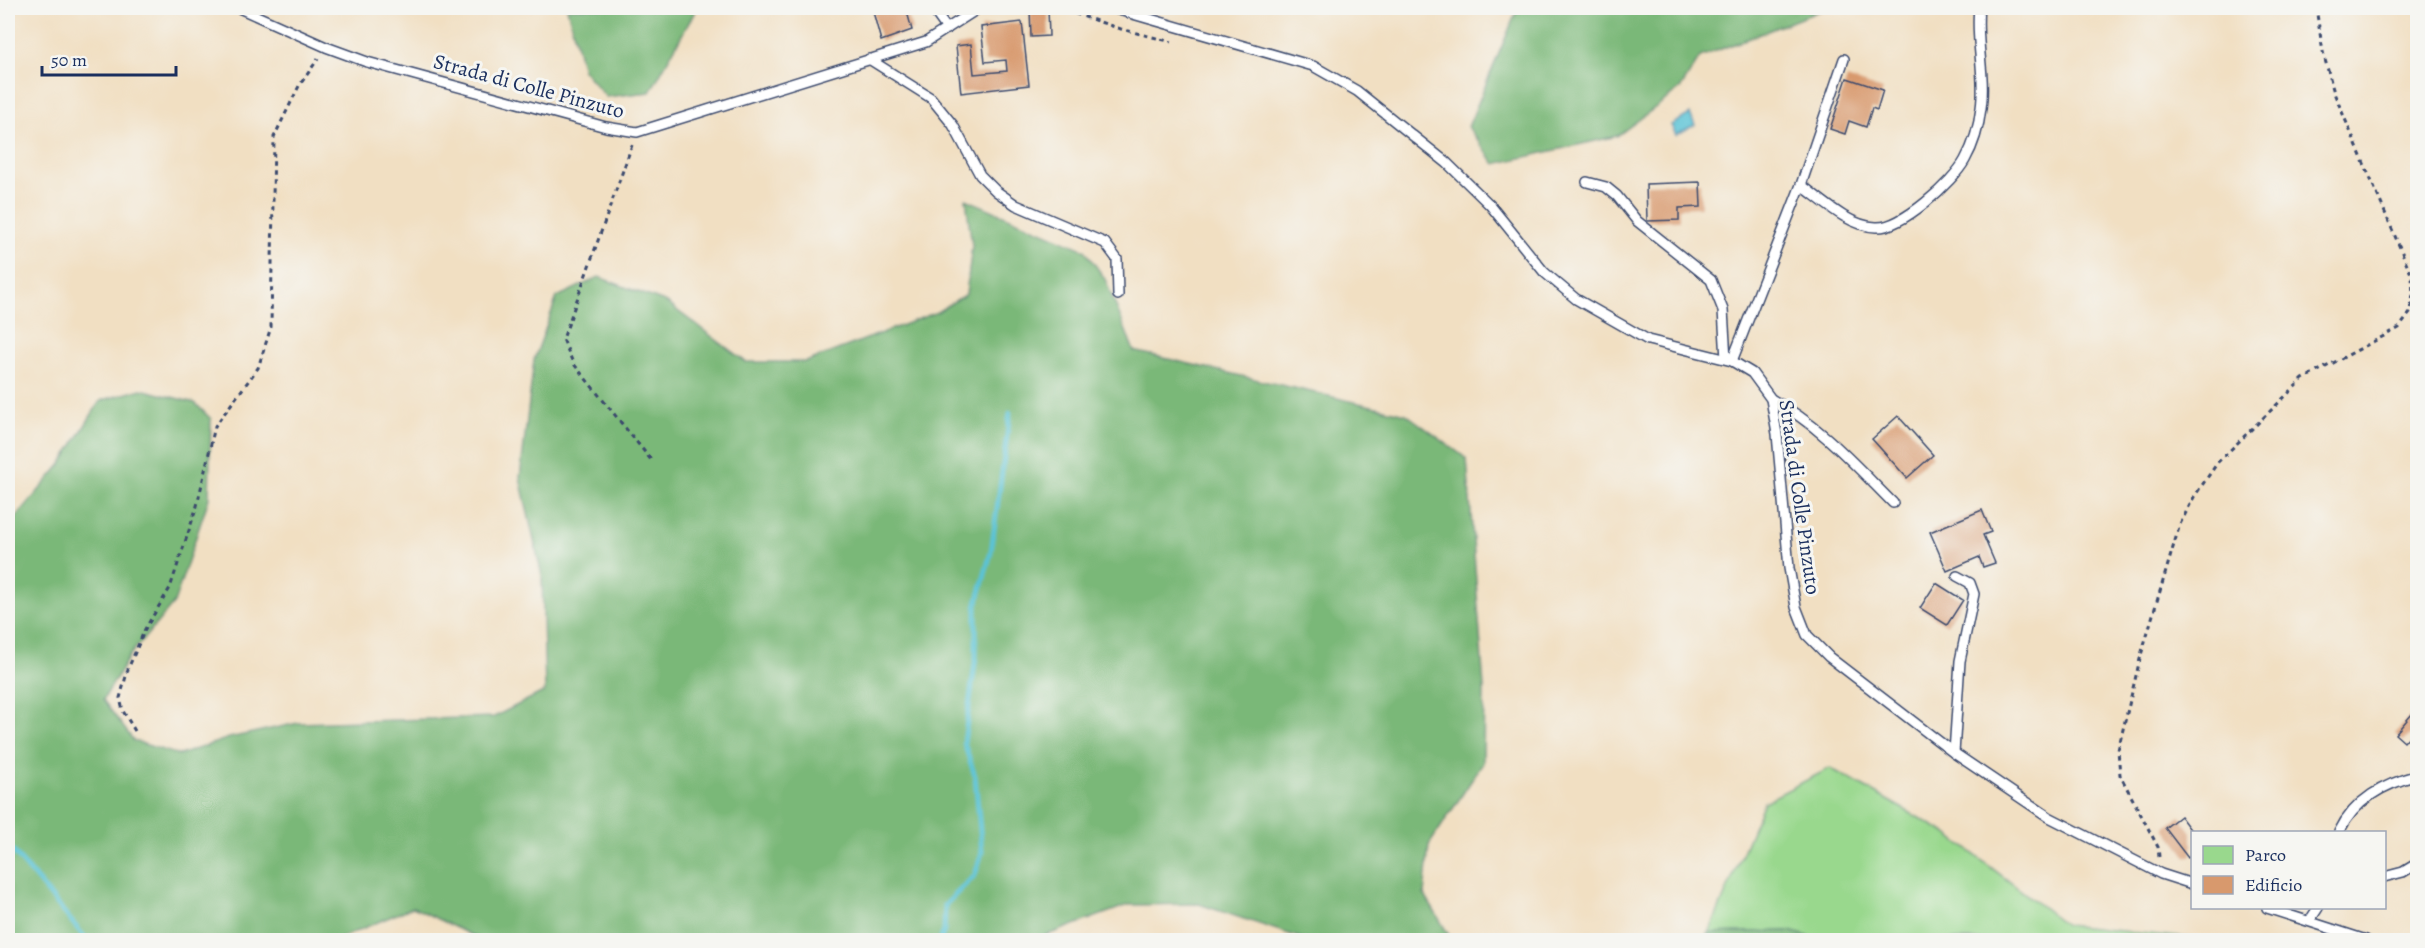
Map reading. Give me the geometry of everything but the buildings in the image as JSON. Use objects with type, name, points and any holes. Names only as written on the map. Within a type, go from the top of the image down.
[{"type":"lane","name":"Strada di Colle Pinzuto","points":[[239,8],[326,48],[367,62],[606,127],[637,132],[686,114],[926,42],[979,8]]},
{"type":"lane","points":[[932,8],[947,29]]},
{"type":"lane","name":"Strada di Colle Pinzuto","points":[[1112,8],[1302,63],[1357,91],[1447,163],[1490,205],[1544,272],[1576,299],[1648,339],[1729,360],[1752,373],[1771,399],[1777,434],[1789,568],[1796,607],[1807,635],[1829,657],[1954,753],[2049,817],[2161,874],[2191,883]]},
{"type":"lane","points":[[1801,185],[1840,213],[1859,223],[1877,228],[1902,219],[1946,185],[1965,161],[1977,133],[1982,105],[1977,23],[1979,8]]},
{"type":"lane","points":[[868,59],[931,98],[953,125],[980,176],[996,191],[1016,205],[1105,243],[1117,259],[1118,296]]},
{"type":"lane","points":[[1729,360],[1801,185],[1845,59]]},
{"type":"lane","points":[[1587,182],[1606,187],[1617,196],[1637,221],[1711,280],[1723,310],[1729,360]]},
{"type":"lane","points":[[1771,399],[1792,410],[1822,434],[1893,503]]},
{"type":"lane","points":[[1954,753],[1960,661],[1974,594],[1970,583],[1957,576]]},
{"type":"lane","points":[[2340,831],[2351,813],[2380,787],[2418,775]]},
{"type":"lane","points":[[2386,877],[2403,872],[2418,863]]},
{"type":"lane","points":[[2271,909],[2366,940]]},
{"type":"lane","points":[[2310,920],[2317,909]]},
{"type":"path","points":[[992,8],[1008,12],[1021,8]]},
{"type":"path","points":[[1058,8],[1121,29],[1172,42]]},
{"type":"path","points":[[2161,874],[2158,847],[2120,775],[2118,750],[2180,524],[2194,496],[2218,462],[2256,422],[2303,379],[2399,328],[2410,312],[2413,295],[2412,276],[2334,93],[2323,52],[2316,8]]},
{"type":"path","points":[[135,731],[123,711],[120,698],[128,669],[145,629],[170,588],[197,506],[214,426],[258,368],[271,327],[274,137],[299,86],[326,48]]},
{"type":"path","points":[[637,132],[563,339],[573,363],[652,461]]},
{"type":"green space","points":[[567,8],[697,8],[650,92],[606,97],[583,70]]},
{"type":"green space","points":[[1518,8],[1827,8],[1700,57],[1680,89],[1617,136],[1495,164],[1468,127]]},
{"type":"green space","points":[[966,199],[1085,250],[1105,279],[1134,351],[1406,414],[1467,459],[1484,688],[1483,763],[1429,845],[1424,894],[1450,937],[1456,940],[1307,940],[1199,904],[1128,905],[1034,940],[481,940],[413,907],[336,940],[8,940],[8,527],[62,463],[100,401],[141,389],[195,403],[211,419],[209,498],[174,603],[130,655],[103,700],[134,741],[179,755],[229,738],[298,723],[494,717],[545,691],[542,576],[520,478],[534,360],[557,297],[599,277],[667,303],[746,362],[806,362],[937,312],[966,294],[972,246]]},
{"type":"green space","points":[[1830,768],[1946,833],[2066,925],[2206,940],[1821,940],[1789,931],[1709,933],[1764,802]]},
{"type":"green space","points":[[1789,931],[1821,940],[1704,940],[1709,933]]},
{"type":"water","points":[[1690,114],[1695,125],[1676,135],[1671,125]]},
{"type":"waterway","points":[[940,940],[944,931],[945,905],[975,875],[982,852],[975,776],[964,743],[976,656],[976,607],[991,552],[1010,413]]},
{"type":"waterway","points":[[8,845],[87,940]]}]
